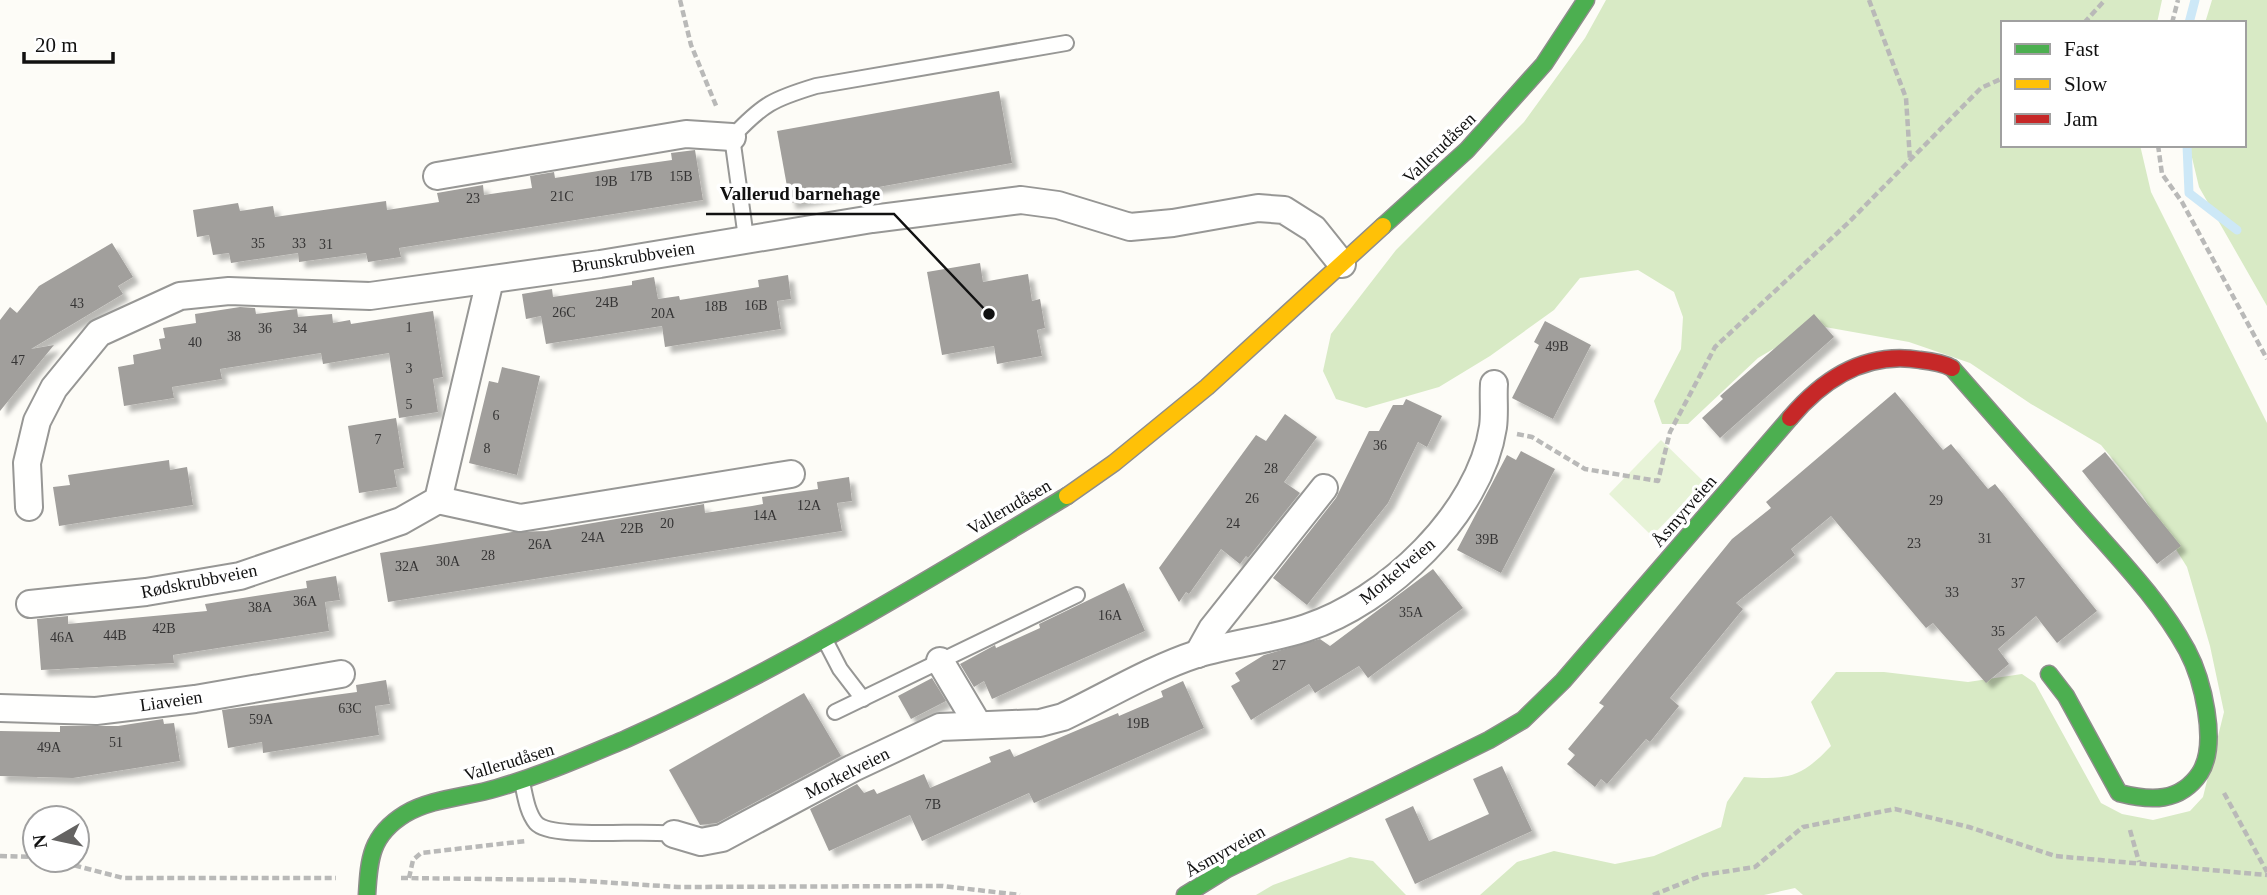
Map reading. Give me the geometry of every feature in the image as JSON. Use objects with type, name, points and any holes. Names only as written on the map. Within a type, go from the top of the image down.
[{"type":"street","name":"Vallerudåsen","points":[[367,895],[369,857],[375,842],[394,821],[418,807],[522,780],[619,743],[825,641],[1072,493],[1114,463],[1198,395],[1495,120],[1544,64],[1586,0]]},
{"type":"street","points":[[437,176],[686,134],[732,137]]},
{"type":"street","name":"Brunskrubbveien","points":[[29,507],[27,463],[37,421],[54,388],[99,333],[143,310],[180,296],[229,291],[370,296],[1002,201],[1041,201],[1130,226],[1150,226],[1272,208],[1304,220],[1342,264]]},
{"type":"street","points":[[490,280],[438,500],[520,518],[791,474]]},
{"type":"street","name":"Åsmyrveien","points":[[1185,895],[1227,869],[1478,746],[1523,720],[1563,681],[1811,393],[1860,361],[1904,355],[1950,366],[2139,581],[2189,652],[2203,694],[2207,739],[2203,771]]},
{"type":"street","name":"Morkelveien","points":[[674,834],[701,842],[722,838],[853,768],[940,727],[977,723],[1040,723],[1063,717],[1198,654],[1274,638],[1333,618],[1373,594],[1429,547],[1454,514],[1476,475],[1493,428],[1494,384]]},
{"type":"street","points":[[1198,654],[1212,629],[1324,488]]},
{"type":"street","name":"Rødskrubbveien","points":[[30,604],[146,592],[240,576],[401,521],[438,500]]},
{"type":"street","points":[[940,660],[977,723]]},
{"type":"street","name":"Liaveien","points":[[0,708],[96,711],[195,699],[341,674]]},
{"type":"street","points":[[2049,674],[2066,696],[2119,793],[2146,800],[2177,796],[2203,771]]},
{"type":"lane","points":[[746,238],[732,137],[760,107],[776,98],[816,86],[1066,43]]},
{"type":"lane","points":[[835,712],[1077,595]]},
{"type":"lane","points":[[825,641],[840,669],[863,699]]},
{"type":"lane","points":[[522,780],[531,814],[546,830]]},
{"type":"lane","name":"Morkelveien","points":[[546,830],[560,833],[640,830],[674,834]]},
{"type":"path","points":[[680,0],[691,45],[732,137]]},
{"type":"path","points":[[1869,0],[1906,98],[1910,160]]},
{"type":"path","points":[[2086,21],[2105,0]]},
{"type":"path","points":[[2173,21],[2178,0]]},
{"type":"path","points":[[1532,437],[1585,469],[1658,481],[1670,432],[1716,347],[1982,88],[2001,79]]},
{"type":"path","points":[[2158,147],[2162,174],[2182,202],[2267,359]]},
{"type":"path","points":[[2203,771],[2220,786],[2240,818],[2267,873]]},
{"type":"path","points":[[1653,895],[1703,875],[1755,867],[1803,827],[1895,809],[1969,827],[2055,856],[2267,873]]},
{"type":"path","points":[[409,878],[413,860],[421,853],[524,842],[546,830]]},
{"type":"path","points":[[0,856],[21,857]]},
{"type":"path","points":[[91,870],[123,878],[341,878]]},
{"type":"path","points":[[394,878],[569,880],[678,887],[943,886],[1020,895]]},
{"type":"green space","points":[[1606,0],[2162,0],[2157,21],[2001,21],[2001,147],[2140,147],[2151,192],[2267,423],[2267,895],[1803,895],[1795,888],[1764,895],[1480,895],[1517,862],[1554,851],[1615,864],[1654,856],[1721,827],[1727,802],[1744,777],[1772,778],[1792,775],[1811,765],[1831,746],[1811,702],[1836,672],[1884,672],[1968,682],[2022,674],[2035,683],[2101,803],[2122,814],[2153,820],[2190,811],[2203,797],[2224,712],[2210,646],[2187,567],[2142,495],[2101,445],[2031,404],[1970,363],[1909,342],[1825,327],[1800,333],[1758,358],[1688,424],[1662,424],[1654,401],[1681,349],[1683,317],[1674,292],[1638,270],[1580,278],[1554,310],[1490,356],[1439,387],[1366,408],[1336,399],[1323,371],[1331,334],[1396,250],[1524,122],[1585,38]]},
{"type":"green space","points":[[2212,0],[2267,0],[2267,306],[2199,187],[2189,147],[2246,147],[2246,21],[2206,21]]},
{"type":"green space","points":[[1661,440],[1704,482],[1652,536],[1609,494]]},
{"type":"green space","points":[[1350,857],[1373,861],[1406,895],[1256,895],[1273,885]]},
{"type":"building","points":[[999,91],[1012,163],[790,203],[777,131]]},
{"type":"building","points":[[695,150],[703,200],[399,248],[401,257],[368,262],[366,253],[299,262],[298,253],[231,263],[229,253],[213,255],[209,235],[197,237],[193,210],[238,203],[240,211],[273,206],[275,217],[386,201],[387,210],[439,202],[437,193],[483,185],[484,195],[532,188],[530,176],[554,172],[555,178],[672,160],[671,153]]},
{"type":"building","points":[[112,243],[133,277],[118,286],[123,294],[31,349],[54,345],[0,411],[0,320],[10,307],[17,313],[39,286]]},
{"type":"building","points":[[980,263],[983,282],[1028,274],[1032,301],[1040,299],[1045,328],[1037,330],[1042,356],[997,364],[994,346],[942,355],[927,272]]},
{"type":"building","points":[[788,275],[791,299],[777,301],[781,329],[665,347],[662,326],[546,344],[541,316],[526,319],[522,294],[552,289],[553,297],[632,285],[632,281],[654,277],[658,299],[679,296],[680,300],[759,287],[758,280]]},
{"type":"building","points":[[240,307],[255,308],[256,314],[297,309],[298,317],[332,314],[333,323],[350,320],[351,324],[433,311],[443,377],[433,379],[438,412],[399,418],[389,353],[323,364],[321,353],[220,369],[222,379],[172,387],[174,398],[124,406],[118,367],[134,364],[133,355],[161,349],[159,339],[165,338],[163,328],[196,323],[195,314]]},
{"type":"building","points":[[1814,314],[1834,337],[1720,438],[1702,418],[1723,399],[1720,396]]},
{"type":"building","points":[[1545,321],[1591,345],[1553,419],[1512,398],[1539,345],[1534,342]]},
{"type":"building","points":[[502,367],[540,376],[517,475],[469,463],[489,381],[498,383]]},
{"type":"building","points":[[1895,392],[1943,450],[1951,444],[1988,489],[1995,484],[2097,611],[2057,643],[2036,616],[1998,649],[2009,664],[1986,683],[1933,623],[1926,628],[1831,516],[1791,549],[1795,555],[1736,603],[1743,609],[1670,698],[1679,706],[1650,742],[1646,739],[1607,784],[1601,779],[1595,787],[1567,764],[1575,755],[1568,749],[1604,706],[1599,703],[1732,539],[1771,508],[1766,502]]},
{"type":"building","points":[[1406,399],[1442,416],[1427,447],[1418,442],[1388,503],[1307,605],[1273,578],[1336,498],[1369,431],[1379,431],[1393,405],[1403,405]]},
{"type":"building","points":[[1285,414],[1317,437],[1284,482],[1300,493],[1248,558],[1246,556],[1240,564],[1221,549],[1189,594],[1186,592],[1179,602],[1159,568],[1256,435],[1266,441]]},
{"type":"building","points":[[396,418],[404,468],[394,470],[397,487],[359,493],[348,426]]},
{"type":"building","points":[[1521,451],[1555,469],[1501,573],[1457,550],[1507,455],[1516,460]]},
{"type":"building","points":[[2105,452],[2181,546],[2157,564],[2082,471]]},
{"type":"building","points":[[169,460],[170,470],[187,467],[193,505],[59,526],[53,487],[70,485],[68,475]]},
{"type":"building","points":[[849,477],[852,501],[837,503],[842,531],[388,602],[380,553],[512,532],[546,531],[704,504],[705,513],[752,506],[763,504],[762,497],[818,489],[817,482]]},
{"type":"building","points":[[1433,569],[1463,608],[1368,678],[1359,666],[1315,693],[1309,684],[1251,720],[1231,686],[1240,681],[1235,673],[1264,655],[1320,639],[1330,646]]},
{"type":"building","points":[[336,576],[340,600],[325,602],[329,631],[173,655],[174,663],[41,670],[37,619],[68,616],[68,624],[207,611],[205,604],[307,588],[306,581]]},
{"type":"building","points":[[1124,583],[1145,631],[992,699],[984,681],[974,687],[960,664],[995,645],[996,648],[1040,628],[1039,624]]},
{"type":"building","points":[[932,678],[946,701],[911,719],[898,696]]},
{"type":"building","points":[[386,680],[390,704],[375,706],[379,735],[263,753],[262,742],[228,748],[222,710],[357,692],[356,685]]},
{"type":"building","points":[[1183,681],[1204,728],[1034,803],[1029,793],[922,841],[910,815],[829,851],[810,809],[857,784],[864,793],[874,789],[877,794],[924,774],[930,788],[991,762],[989,757],[1010,749],[1014,757],[1118,713],[1119,716],[1163,697],[1161,691]]},
{"type":"building","points":[[804,693],[841,756],[717,823],[700,825],[669,770]]},
{"type":"building","points":[[163,719],[164,724],[174,723],[180,761],[73,778],[0,776],[0,731],[60,732],[60,726],[118,726]]},
{"type":"building","points":[[1502,766],[1532,831],[1415,884],[1385,819],[1413,806],[1429,841],[1489,814],[1473,779]]},
{"type":"waterway","points":[[2190,21],[2195,0]]},
{"type":"waterway","points":[[2187,147],[2189,193],[2237,230]]},
{"type":"traffic: fast","points":[[1383,226],[1467,150],[1544,64],[1586,0]]},
{"type":"traffic: fast","points":[[1952,368],[2139,582],[2176,632],[2193,662],[2203,693],[2208,745],[2206,760],[2200,773],[2192,783],[2174,795],[2153,798],[2119,793],[2066,696],[2049,674]]},
{"type":"traffic: fast","points":[[1185,895],[1227,869],[1489,740],[1523,720],[1563,681],[1790,418]]},
{"type":"traffic: fast","points":[[367,895],[374,848],[385,830],[405,814],[427,804],[486,791],[546,772],[683,712],[795,655],[1067,496]]},
{"type":"traffic: slow","points":[[1067,496],[1114,463],[1207,387],[1383,226]]},
{"type":"traffic: jam","points":[[1790,418],[1832,380],[1864,364],[1900,358],[1932,362],[1952,368]]},
{"type":"place","name":"Vallerud barnehage","points":[[989,314]]}]
